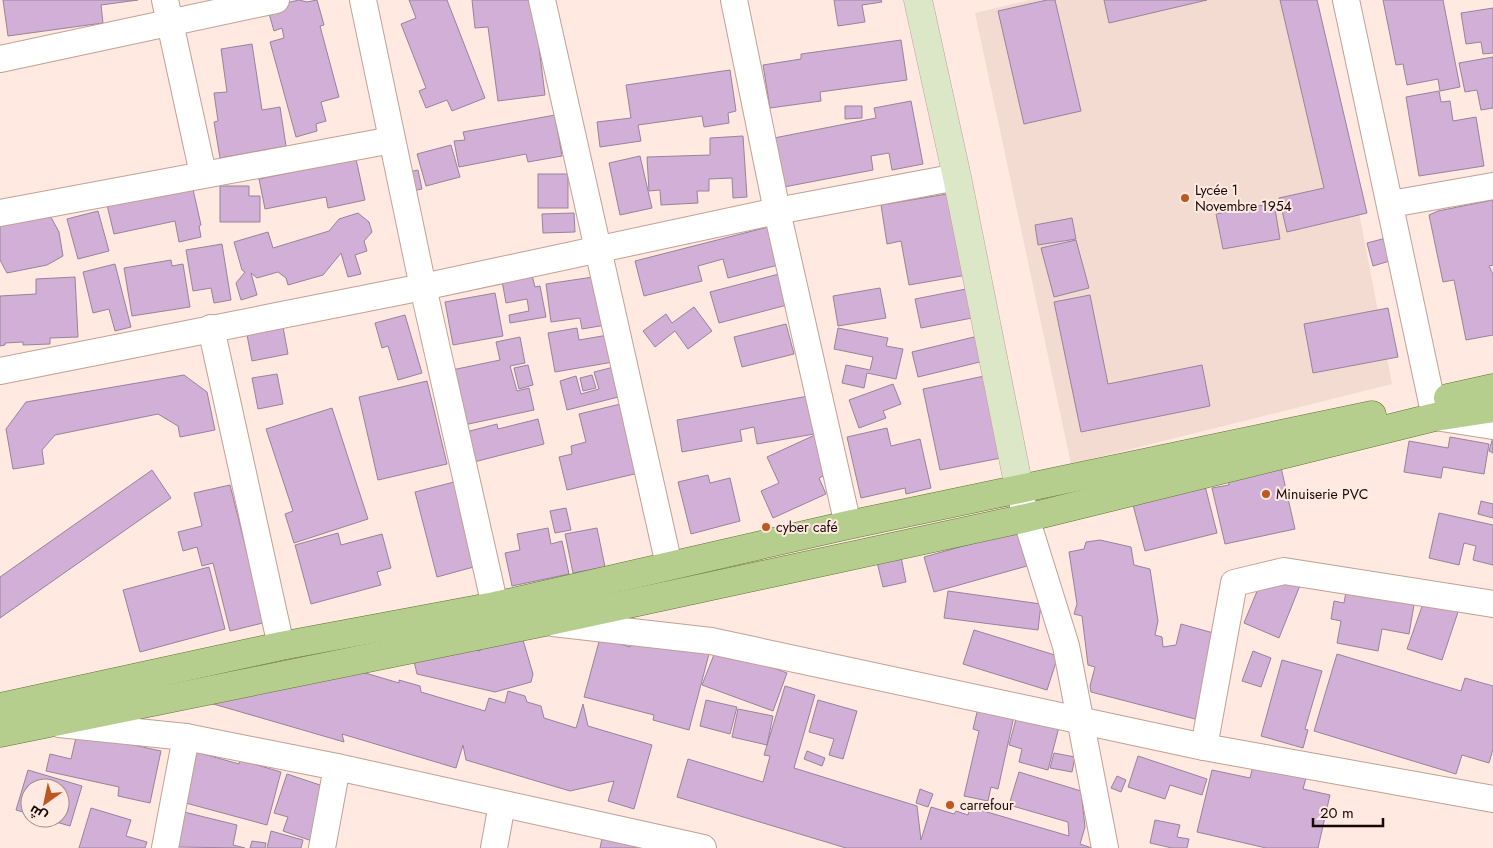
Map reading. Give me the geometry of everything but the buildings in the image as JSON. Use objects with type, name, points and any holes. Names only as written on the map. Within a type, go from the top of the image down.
[{"type":"main road","points":[[0,734],[545,622],[1026,518],[1433,410],[1493,388]]},
{"type":"main road","points":[[0,706],[281,646],[495,606],[669,564],[1019,488],[1433,410],[1493,408]]},
{"type":"street","points":[[0,59],[167,12],[276,0]]},
{"type":"street","points":[[363,0],[423,287],[495,606]]},
{"type":"street","points":[[542,0],[669,564]]},
{"type":"street","points":[[734,0],[777,211],[848,524]]},
{"type":"street","points":[[918,0],[957,177],[1019,488],[1026,518],[1066,646],[1105,848]]},
{"type":"street","points":[[1346,0],[1391,204],[1433,410],[1493,426]]},
{"type":"street","points":[[167,12],[203,174]]},
{"type":"street","points":[[0,213],[392,140]]},
{"type":"street","points":[[0,371],[423,287],[777,211],[957,177]]},
{"type":"street","points":[[1391,204],[1493,186]]},
{"type":"street","points":[[211,328],[281,646]]},
{"type":"street","points":[[1204,747],[1234,583],[1284,571],[1493,604]]},
{"type":"street","points":[[545,622],[711,641],[1204,747],[1493,799]]},
{"type":"street","points":[[50,723],[186,737],[337,767],[502,804],[648,842],[703,848]]},
{"type":"street","points":[[165,848],[186,737]]},
{"type":"street","points":[[322,848],[337,767]]},
{"type":"street","points":[[494,848],[502,804]]},
{"type":"shaded area","name":"Lycée 1 Novembre 1954","points":[[1030,0],[1318,0],[1392,384],[1071,464],[975,13]]},
{"type":"place","name":"Lycée 1 Novembre 1954","points":[[1185,198]]},
{"type":"place","name":"Minuiserie PVC","points":[[1266,494]]},
{"type":"place","name":"cyber café","points":[[766,527]]},
{"type":"place","name":"carrefour","points":[[950,805]]}]
